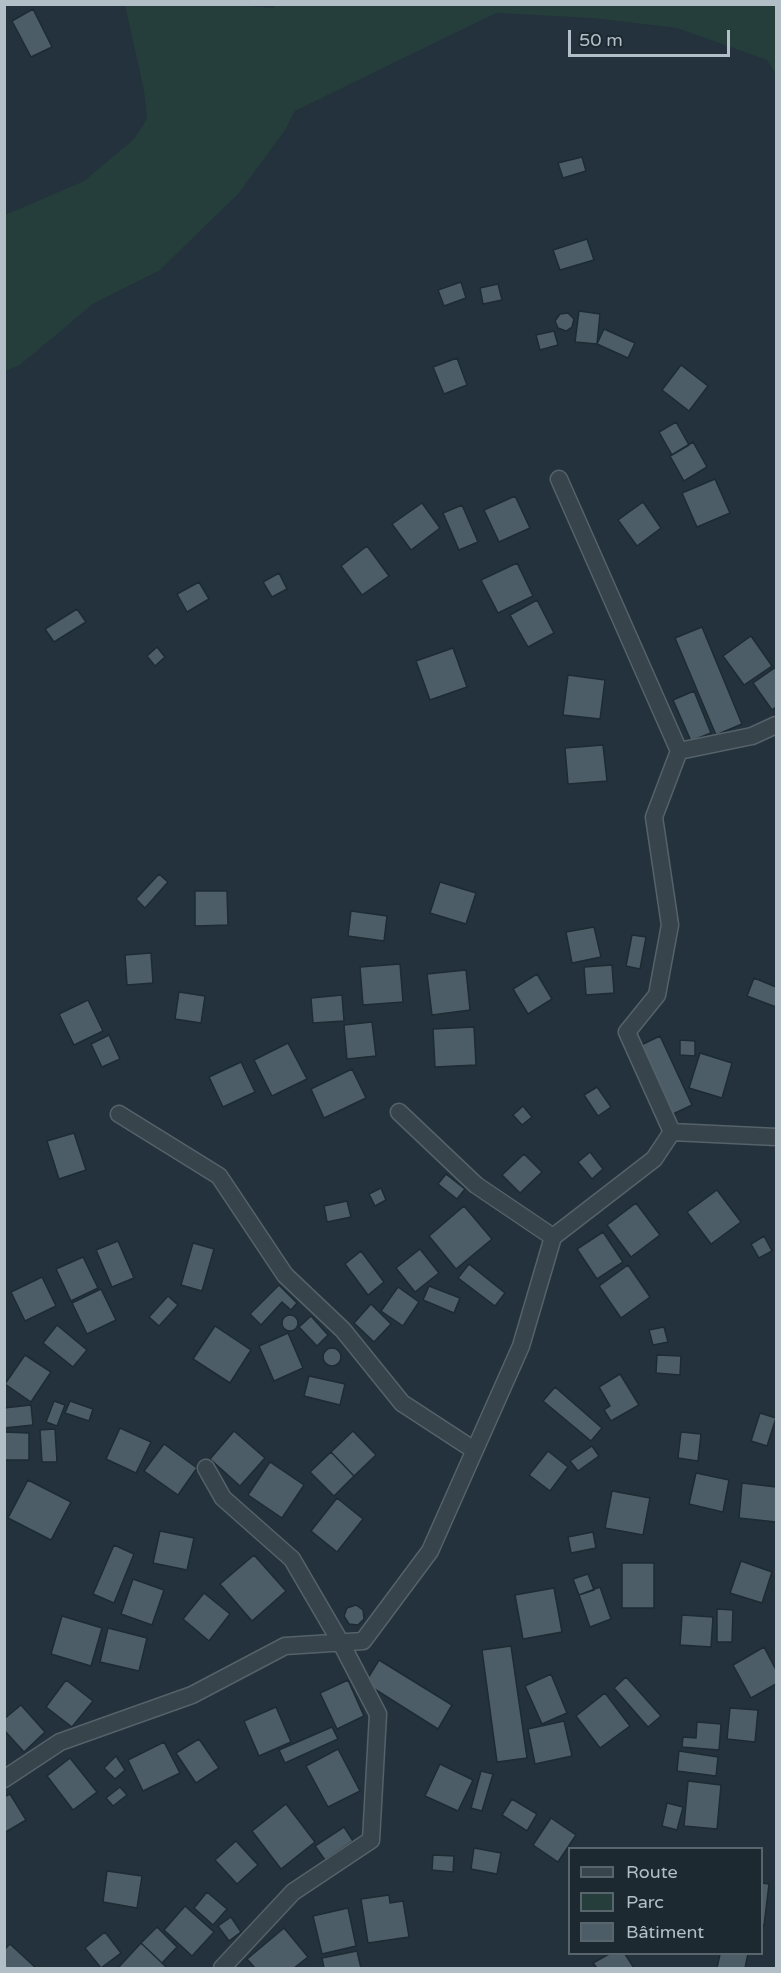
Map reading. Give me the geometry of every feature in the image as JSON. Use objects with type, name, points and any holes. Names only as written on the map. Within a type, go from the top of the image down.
[{"type":"street","points":[[559,479],[679,751],[654,817],[670,925],[657,995],[627,1032],[672,1132]]},
{"type":"street","points":[[679,751],[752,736],[777,725]]},
{"type":"street","points":[[399,1112],[476,1185],[554,1237]]},
{"type":"street","points":[[118,1114],[219,1176],[285,1275],[343,1330],[402,1403],[474,1450]]},
{"type":"street","points":[[672,1132],[777,1137]]},
{"type":"street","points":[[4,1779],[60,1742],[192,1695],[285,1646],[363,1641],[430,1551],[521,1346],[554,1237],[654,1159],[672,1132]]},
{"type":"street","points":[[206,1468],[223,1498],[292,1559],[341,1643],[378,1714],[371,1840],[292,1892],[222,1968]]},
{"type":"green space","points":[[278,4],[776,5],[776,74],[767,60],[677,28],[592,18],[496,13],[295,111],[284,132],[238,194],[160,270],[93,304],[20,365],[5,371],[5,215],[84,181],[134,139],[147,119],[144,91],[125,5],[249,5],[273,8]]},
{"type":"building","points":[[33,9],[52,47],[31,57],[12,21]]},
{"type":"building","points":[[582,157],[586,171],[563,178],[558,163]]},
{"type":"building","points":[[587,239],[594,260],[560,270],[553,250]]},
{"type":"building","points":[[461,282],[466,298],[444,306],[438,290]]},
{"type":"building","points":[[498,284],[502,300],[483,304],[480,288]]},
{"type":"building","points":[[579,311],[600,314],[597,344],[575,342]]},
{"type":"building","points":[[568,313],[574,319],[572,327],[566,331],[558,328],[555,321],[560,314]]},
{"type":"building","points":[[604,329],[635,343],[628,358],[597,344]]},
{"type":"building","points":[[554,331],[558,345],[540,350],[536,335]]},
{"type":"building","points":[[457,358],[467,385],[444,394],[433,367]]},
{"type":"building","points":[[681,365],[708,386],[689,411],[662,390]]},
{"type":"building","points":[[676,422],[689,445],[672,455],[659,432]]},
{"type":"building","points":[[693,442],[707,467],[684,481],[670,456]]},
{"type":"building","points":[[715,479],[730,513],[697,527],[682,493]]},
{"type":"building","points":[[515,496],[530,528],[499,542],[484,510]]},
{"type":"building","points":[[643,502],[661,528],[637,546],[618,520]]},
{"type":"building","points":[[422,503],[440,528],[411,550],[392,524]]},
{"type":"building","points":[[462,505],[478,542],[459,550],[443,513]]},
{"type":"building","points":[[367,546],[389,576],[362,595],[341,566]]},
{"type":"building","points":[[517,563],[533,596],[498,613],[481,580]]},
{"type":"building","points":[[279,573],[287,589],[272,597],[263,582]]},
{"type":"building","points":[[199,582],[209,599],[187,612],[177,594]]},
{"type":"building","points":[[537,600],[554,633],[528,647],[510,615]]},
{"type":"building","points":[[77,609],[86,622],[54,642],[45,629]]},
{"type":"building","points":[[702,627],[742,724],[716,735],[675,638]]},
{"type":"building","points":[[751,636],[772,666],[744,685],[723,656]]},
{"type":"building","points":[[157,647],[165,657],[155,666],[147,656]]},
{"type":"building","points":[[453,648],[467,687],[430,700],[416,661]]},
{"type":"building","points":[[776,667],[776,707],[772,710],[753,683]]},
{"type":"building","points":[[568,675],[605,680],[600,719],[563,715]]},
{"type":"building","points":[[694,691],[711,733],[691,741],[673,700]]},
{"type":"building","points":[[603,745],[607,781],[568,784],[565,748]]},
{"type":"building","points":[[159,874],[168,882],[145,908],[136,899]]},
{"type":"building","points":[[440,882],[476,893],[466,924],[430,913]]},
{"type":"building","points":[[195,891],[227,891],[228,925],[195,926]]},
{"type":"building","points":[[351,911],[387,916],[384,941],[348,936]]},
{"type":"building","points":[[594,927],[601,957],[572,963],[566,932]]},
{"type":"building","points":[[632,935],[646,937],[640,969],[626,966]]},
{"type":"building","points":[[151,953],[153,983],[127,985],[125,955]]},
{"type":"building","points":[[400,964],[403,1002],[363,1005],[360,967]]},
{"type":"building","points":[[612,965],[614,993],[586,995],[584,967]]},
{"type":"building","points":[[466,970],[470,1010],[432,1015],[427,974]]},
{"type":"building","points":[[537,974],[552,999],[528,1014],[513,989]]},
{"type":"building","points":[[754,978],[776,987],[776,1007],[747,996]]},
{"type":"building","points":[[179,992],[205,996],[201,1023],[175,1019]]},
{"type":"building","points":[[342,995],[344,1021],[313,1023],[311,998]]},
{"type":"building","points":[[88,1000],[103,1031],[74,1045],[59,1014]]},
{"type":"building","points":[[372,1022],[376,1056],[347,1059],[344,1025]]},
{"type":"building","points":[[474,1027],[476,1065],[435,1067],[433,1029]]},
{"type":"building","points":[[109,1035],[120,1059],[102,1067],[91,1044]]},
{"type":"building","points":[[660,1036],[692,1105],[671,1115],[639,1046]]},
{"type":"building","points":[[680,1040],[695,1041],[695,1056],[680,1055]]},
{"type":"building","points":[[288,1043],[307,1079],[272,1096],[254,1060]]},
{"type":"building","points":[[700,1053],[732,1063],[722,1098],[689,1088]]},
{"type":"building","points":[[241,1062],[255,1092],[223,1107],[209,1077]]},
{"type":"building","points":[[352,1069],[366,1098],[324,1118],[311,1089]]},
{"type":"building","points":[[597,1087],[611,1107],[598,1116],[584,1095]]},
{"type":"building","points":[[523,1106],[532,1117],[522,1125],[513,1115]]},
{"type":"building","points":[[74,1133],[86,1170],[59,1179],[47,1141]]},
{"type":"building","points":[[590,1152],[603,1169],[592,1179],[578,1162]]},
{"type":"building","points":[[524,1154],[542,1172],[520,1193],[502,1175]]},
{"type":"building","points":[[446,1174],[465,1189],[457,1199],[438,1184]]},
{"type":"building","points":[[381,1188],[386,1200],[375,1206],[369,1194]]},
{"type":"building","points":[[717,1190],[741,1222],[711,1244],[687,1212]]},
{"type":"building","points":[[347,1201],[351,1217],[327,1222],[324,1206]]},
{"type":"building","points":[[636,1203],[660,1235],[631,1257],[607,1225]]},
{"type":"building","points":[[464,1206],[492,1239],[456,1269],[429,1236]]},
{"type":"building","points":[[603,1232],[623,1262],[597,1279],[577,1249]]},
{"type":"building","points":[[764,1236],[772,1251],[759,1258],[751,1244]]},
{"type":"building","points":[[118,1241],[134,1278],[112,1287],[96,1250]]},
{"type":"building","points":[[193,1243],[214,1249],[202,1291],[181,1285]]},
{"type":"building","points":[[420,1249],[439,1273],[415,1292],[396,1268]]},
{"type":"building","points":[[361,1251],[384,1282],[368,1295],[345,1264]]},
{"type":"building","points":[[83,1257],[98,1288],[71,1301],[56,1269]]},
{"type":"building","points":[[469,1264],[505,1293],[495,1306],[458,1278]]},
{"type":"building","points":[[628,1265],[650,1297],[621,1318],[599,1286]]},
{"type":"building","points":[[42,1277],[56,1306],[25,1321],[11,1292]]},
{"type":"building","points":[[279,1285],[297,1303],[291,1310],[282,1302],[261,1325],[250,1314]]},
{"type":"building","points":[[429,1286],[460,1298],[454,1313],[423,1300]]},
{"type":"building","points":[[398,1287],[419,1302],[403,1326],[381,1311]]},
{"type":"building","points":[[101,1289],[116,1320],[87,1334],[72,1303]]},
{"type":"building","points":[[168,1296],[178,1305],[159,1326],[149,1317]]},
{"type":"building","points":[[371,1304],[391,1324],[374,1342],[354,1323]]},
{"type":"building","points":[[290,1315],[298,1323],[290,1331],[282,1323]]},
{"type":"building","points":[[311,1316],[328,1335],[317,1346],[299,1327]]},
{"type":"building","points":[[57,1325],[87,1350],[73,1367],[43,1343]]},
{"type":"building","points":[[215,1326],[251,1350],[230,1383],[193,1359]]},
{"type":"building","points":[[664,1327],[668,1342],[653,1345],[649,1330]]},
{"type":"building","points":[[288,1333],[303,1368],[274,1381],[259,1346]]},
{"type":"building","points":[[328,1348],[336,1348],[341,1353],[339,1364],[328,1366],[323,1361],[323,1353]]},
{"type":"building","points":[[25,1355],[51,1372],[31,1402],[5,1384]]},
{"type":"building","points":[[657,1355],[681,1356],[680,1375],[656,1373]]},
{"type":"building","points":[[620,1374],[639,1405],[611,1421],[604,1410],[610,1406],[599,1387]]},
{"type":"building","points":[[309,1376],[345,1384],[340,1405],[304,1396]]},
{"type":"building","points":[[555,1387],[602,1428],[591,1441],[543,1401]]},
{"type":"building","points":[[54,1401],[65,1405],[57,1426],[46,1422]]},
{"type":"building","points":[[70,1401],[93,1409],[89,1421],[65,1413]]},
{"type":"building","points":[[31,1405],[33,1425],[4,1428],[4,1408]]},
{"type":"building","points":[[760,1413],[776,1418],[767,1446],[751,1441]]},
{"type":"building","points":[[120,1428],[151,1442],[136,1473],[106,1459]]},
{"type":"building","points":[[55,1429],[57,1462],[42,1462],[40,1430]]},
{"type":"building","points":[[234,1431],[265,1458],[240,1486],[210,1459]]},
{"type":"building","points":[[353,1431],[376,1455],[354,1476],[331,1452]]},
{"type":"building","points":[[4,1432],[29,1433],[29,1460],[4,1460]]},
{"type":"building","points":[[681,1432],[701,1434],[698,1461],[678,1458]]},
{"type":"building","points":[[164,1444],[197,1468],[178,1495],[144,1471]]},
{"type":"building","points":[[592,1446],[599,1456],[578,1471],[570,1461]]},
{"type":"building","points":[[548,1451],[568,1467],[550,1491],[529,1475]]},
{"type":"building","points":[[331,1452],[354,1476],[334,1496],[310,1472]]},
{"type":"building","points":[[270,1462],[304,1485],[282,1518],[248,1495]]},
{"type":"building","points":[[696,1473],[729,1480],[723,1512],[689,1504]]},
{"type":"building","points":[[28,1480],[71,1502],[51,1540],[8,1518]]},
{"type":"building","points":[[742,1483],[776,1487],[776,1522],[739,1518]]},
{"type":"building","points":[[612,1491],[650,1498],[643,1535],[605,1528]]},
{"type":"building","points":[[337,1498],[363,1519],[337,1552],[311,1531]]},
{"type":"building","points":[[160,1531],[194,1538],[187,1570],[153,1563]]},
{"type":"building","points":[[593,1532],[596,1548],[571,1553],[568,1537]]},
{"type":"building","points":[[114,1545],[134,1554],[114,1603],[93,1594]]},
{"type":"building","points":[[254,1555],[286,1591],[252,1621],[220,1584]]},
{"type":"building","points":[[741,1561],[772,1572],[762,1603],[730,1593]]},
{"type":"building","points":[[622,1563],[654,1563],[654,1608],[622,1608]]},
{"type":"building","points":[[588,1574],[594,1590],[579,1595],[573,1579]]},
{"type":"building","points":[[133,1579],[164,1590],[152,1625],[121,1614]]},
{"type":"building","points":[[600,1587],[611,1619],[590,1627],[579,1595]]},
{"type":"building","points":[[554,1588],[562,1632],[523,1639],[515,1595]]},
{"type":"building","points":[[204,1593],[230,1614],[209,1641],[183,1619]]},
{"type":"building","points":[[356,1605],[363,1610],[364,1619],[358,1625],[349,1624],[344,1616],[347,1608]]},
{"type":"building","points":[[717,1609],[733,1610],[732,1642],[717,1642]]},
{"type":"building","points":[[682,1615],[713,1617],[711,1647],[680,1645]]},
{"type":"building","points":[[62,1616],[102,1628],[91,1666],[51,1654]]},
{"type":"building","points":[[108,1628],[147,1638],[139,1671],[100,1662]]},
{"type":"building","points":[[511,1646],[527,1758],[497,1762],[482,1650]]},
{"type":"building","points":[[764,1647],[776,1670],[776,1684],[751,1698],[733,1665]]},
{"type":"building","points":[[379,1660],[452,1705],[438,1729],[365,1683]]},
{"type":"building","points":[[551,1674],[567,1713],[542,1724],[525,1686]]},
{"type":"building","points":[[626,1677],[661,1716],[648,1727],[614,1688]]},
{"type":"building","points":[[66,1680],[93,1701],[72,1727],[46,1707]]},
{"type":"building","points":[[348,1680],[364,1716],[337,1729],[320,1693]]},
{"type":"building","points":[[605,1693],[630,1726],[600,1748],[576,1716]]},
{"type":"building","points":[[21,1705],[45,1732],[24,1752],[4,1730],[4,1719]]},
{"type":"building","points":[[276,1707],[291,1742],[259,1756],[244,1721]]},
{"type":"building","points":[[730,1708],[758,1710],[755,1742],[727,1739]]},
{"type":"building","points":[[564,1721],[572,1756],[535,1764],[528,1729]]},
{"type":"building","points":[[697,1722],[721,1724],[719,1750],[682,1747],[683,1737],[696,1738]]},
{"type":"building","points":[[332,1727],[338,1739],[285,1763],[279,1750]]},
{"type":"building","points":[[199,1739],[219,1768],[196,1783],[176,1753]]},
{"type":"building","points":[[164,1742],[180,1773],[143,1791],[128,1760]]},
{"type":"building","points":[[338,1749],[360,1791],[328,1807],[306,1766]]},
{"type":"building","points":[[679,1751],[718,1757],[716,1776],[677,1771]]},
{"type":"building","points":[[116,1756],[125,1770],[115,1779],[104,1768]]},
{"type":"building","points":[[70,1758],[97,1792],[73,1810],[47,1776]]},
{"type":"building","points":[[440,1764],[473,1780],[458,1811],[425,1796]]},
{"type":"building","points":[[481,1771],[493,1774],[482,1811],[471,1808]]},
{"type":"building","points":[[688,1781],[721,1785],[717,1829],[684,1826]]},
{"type":"building","points":[[120,1787],[127,1795],[113,1806],[106,1798]]},
{"type":"building","points":[[10,1794],[26,1820],[4,1833],[4,1797]]},
{"type":"building","points":[[512,1799],[537,1814],[527,1831],[502,1815]]},
{"type":"building","points":[[667,1803],[683,1807],[677,1830],[662,1826]]},
{"type":"building","points":[[286,1804],[315,1842],[281,1869],[252,1831]]},
{"type":"building","points":[[551,1818],[576,1835],[558,1862],[533,1845]]},
{"type":"building","points":[[344,1827],[353,1841],[325,1860],[315,1846]]},
{"type":"building","points":[[236,1841],[258,1865],[237,1884],[215,1860]]},
{"type":"building","points":[[474,1848],[501,1853],[497,1874],[471,1869]]},
{"type":"building","points":[[433,1855],[454,1856],[453,1872],[432,1870]]},
{"type":"building","points":[[107,1871],[142,1876],[137,1908],[103,1902]]},
{"type":"building","points":[[763,1883],[769,1884],[763,1926]]},
{"type":"building","points":[[207,1892],[227,1909],[213,1925],[194,1908]]},
{"type":"building","points":[[389,1895],[390,1903],[403,1901],[409,1937],[368,1943],[361,1899]]},
{"type":"building","points":[[185,1906],[214,1932],[192,1956],[164,1930]]},
{"type":"building","points":[[348,1908],[356,1946],[322,1954],[313,1916]]},
{"type":"building","points":[[231,1917],[241,1932],[229,1941],[218,1926]]},
{"type":"building","points":[[157,1927],[177,1947],[162,1963],[141,1943]]},
{"type":"building","points":[[284,1928],[308,1957],[294,1968],[255,1968],[247,1959]]},
{"type":"building","points":[[105,1932],[121,1953],[101,1968],[85,1948]]},
{"type":"building","points":[[141,1943],[162,1963],[167,1968],[118,1968]]},
{"type":"building","points":[[10,1944],[36,1968],[4,1968],[4,1950]]},
{"type":"building","points":[[357,1951],[361,1968],[324,1968],[322,1958]]},
{"type":"building","points":[[607,1955],[626,1955],[634,1968],[597,1968],[593,1963]]},
{"type":"building","points":[[720,1955],[748,1955],[745,1968],[717,1968]]}]
